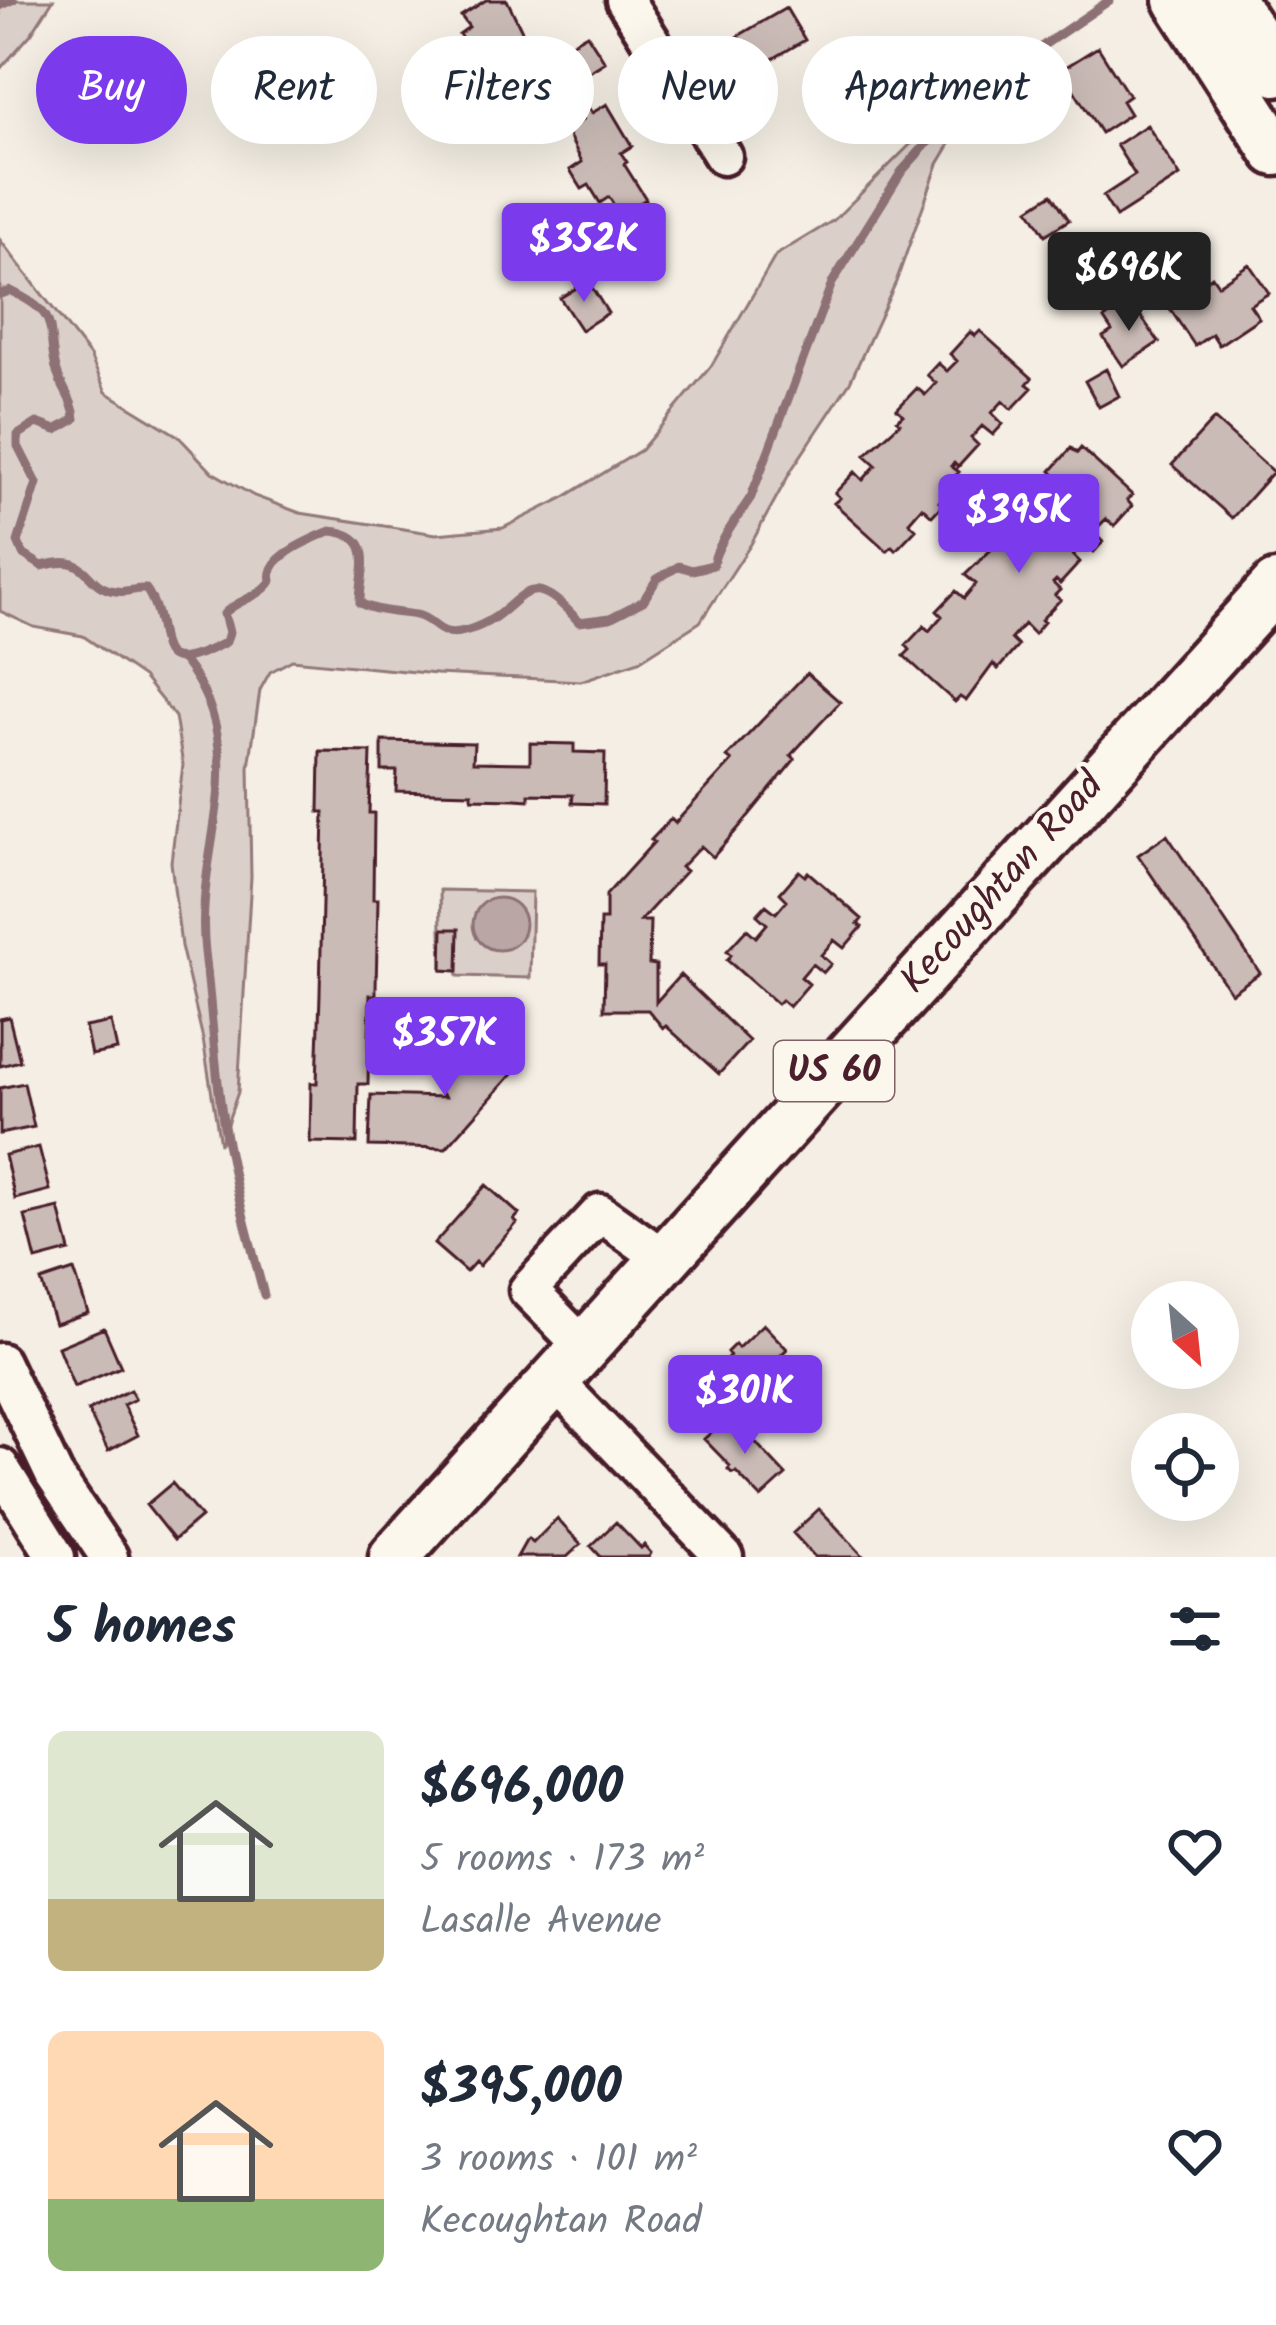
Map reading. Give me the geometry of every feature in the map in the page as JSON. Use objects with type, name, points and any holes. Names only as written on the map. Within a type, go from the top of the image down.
[{"type":"main road","points":[[1179,0],[1276,151]]},
{"type":"main road","points":[[1230,0],[1276,71]]},
{"type":"main road","name":"Kecoughtan Road","points":[[394,1557],[1276,586]]},
{"type":"street","points":[[625,0],[724,156]]},
{"type":"street","points":[[665,1259],[600,1213],[528,1290],[570,1365],[724,1557]]},
{"type":"street","points":[[0,1361],[54,1475],[109,1557]]},
{"type":"street","points":[[0,1467],[56,1557]]},
{"type":"shaded area","points":[[0,0],[53,0],[0,69]]},
{"type":"shaded area","points":[[911,144],[950,144],[938,164],[896,282],[850,382],[700,622],[639,661],[581,681],[292,660],[270,672],[260,690],[249,767],[251,877],[238,1092],[220,1144],[203,1039],[181,946],[171,862],[183,765],[175,717],[143,677],[83,636],[34,627],[0,611],[0,240],[90,356],[106,392],[178,436],[212,472],[254,496],[300,513],[436,534],[503,528],[641,450],[712,365],[776,255],[834,220]]},
{"type":"shaded area","points":[[440,890],[532,892],[530,978],[458,976],[457,971],[442,970]]},
{"type":"shaded area","points":[[499,898],[517,906],[525,924],[517,942],[499,950],[481,942],[473,924],[481,906]]},
{"type":"building","points":[[486,0],[507,0],[524,35],[460,36],[469,27],[461,16]]},
{"type":"building","points":[[786,8],[803,36],[802,42],[778,56],[778,36],[738,36]]},
{"type":"building","points":[[594,45],[605,62],[594,69]]},
{"type":"building","points":[[1098,47],[1129,96],[1122,101],[1130,114],[1101,133],[1072,87],[1072,63]]},
{"type":"building","points":[[607,104],[618,122],[618,144],[632,146],[621,153],[646,199],[620,215],[609,197],[600,203],[589,185],[582,189],[570,170],[582,162],[573,144],[594,144],[594,112]]},
{"type":"building","points":[[1147,125],[1180,176],[1116,217],[1103,196],[1135,175],[1116,145]]},
{"type":"building","points":[[1052,194],[1069,220],[1045,235],[1029,209]]},
{"type":"building","points":[[1249,264],[1269,293],[1250,305],[1259,318],[1219,345],[1212,334],[1195,346],[1168,306],[1212,276],[1218,285]]},
{"type":"building","points":[[588,281],[608,313],[581,330],[560,298]]},
{"type":"building","points":[[1130,301],[1159,342],[1123,366],[1103,337],[1112,331],[1104,319]]},
{"type":"building","points":[[980,331],[1032,378],[1027,384],[1032,388],[1012,409],[1003,401],[992,413],[1003,424],[993,435],[982,426],[971,438],[978,445],[958,467],[951,466],[959,472],[953,478],[957,482],[939,502],[942,505],[932,516],[922,507],[909,522],[916,529],[896,550],[892,546],[887,551],[834,503],[840,498],[835,493],[855,472],[863,480],[876,465],[865,455],[900,423],[897,420],[903,415],[897,409],[917,388],[925,395],[936,383],[927,375],[938,363],[947,371],[957,361],[950,354],[970,332],[975,336]]},
{"type":"building","points":[[1106,369],[1119,396],[1099,407],[1085,381]]},
{"type":"building","points":[[1214,419],[1273,472],[1232,518],[1172,465]]},
{"type":"building","points":[[1071,448],[1077,453],[1081,448],[1132,495],[1127,500],[1132,506],[1114,526],[1106,519],[1093,532],[1103,542],[1094,552],[1084,543],[1073,555],[1080,562],[1060,584],[1053,583],[1060,590],[1055,595],[1060,600],[1034,634],[1024,624],[1011,639],[1018,646],[998,669],[993,664],[966,701],[960,697],[955,702],[904,656],[910,650],[906,645],[924,626],[929,631],[942,616],[937,611],[956,591],[964,598],[976,584],[965,575],[1000,541],[1003,533],[998,528],[1018,507],[1026,514],[1038,501],[1028,492],[1037,481],[1048,491],[1059,479],[1051,471]]},
{"type":"building","points":[[807,673],[840,702],[791,755],[795,759],[713,857],[701,846],[681,867],[686,871],[640,921],[650,921],[649,964],[656,965],[656,1002],[680,975],[749,1041],[719,1074],[648,1010],[604,1010],[600,920],[606,920],[606,895],[654,842],[651,840],[671,819],[675,823],[732,761],[727,757]]},
{"type":"building","points":[[382,741],[474,743],[473,762],[530,763],[530,743],[574,744],[574,752],[605,753],[604,804],[572,803],[573,795],[529,794],[529,800],[396,791],[397,771],[382,771]]},
{"type":"building","points":[[320,751],[371,752],[373,899],[378,899],[376,995],[370,995],[368,1084],[358,1084],[357,1143],[310,1142],[320,994],[324,812],[319,812]]},
{"type":"building","points":[[1167,835],[1260,973],[1231,993],[1138,855]]},
{"type":"building","points":[[799,871],[805,876],[808,872],[862,919],[858,924],[862,927],[844,948],[834,940],[821,955],[831,964],[823,973],[812,964],[801,977],[809,984],[789,1007],[781,1000],[777,1004],[727,960],[731,955],[727,951],[747,929],[756,937],[767,924],[757,915],[766,905],[776,913],[787,900],[780,893]]},
{"type":"building","points":[[443,929],[459,929],[458,971],[442,970]]},
{"type":"building","points":[[9,1017],[20,1061],[0,1066],[0,1019]]},
{"type":"building","points":[[111,1022],[117,1050],[91,1055],[85,1027]]},
{"type":"building","points":[[486,1026],[524,1061],[446,1148],[369,1146],[371,1095],[445,1097],[434,1084]]},
{"type":"building","points":[[24,1083],[34,1127],[0,1134],[0,1088]]},
{"type":"building","points":[[39,1147],[50,1190],[15,1199],[5,1155]]},
{"type":"building","points":[[486,1185],[519,1214],[517,1223],[479,1266],[475,1262],[466,1272],[434,1244]]},
{"type":"building","points":[[59,1208],[70,1251],[36,1260],[25,1216]]},
{"type":"building","points":[[74,1270],[88,1313],[55,1324],[41,1281]]},
{"type":"building","points":[[763,1324],[787,1349],[728,1406],[704,1380],[730,1356],[727,1352],[735,1344],[738,1348]]},
{"type":"building","points":[[104,1328],[121,1367],[74,1387],[58,1347]]},
{"type":"building","points":[[130,1390],[135,1399],[123,1405],[138,1435],[108,1451],[88,1411]]},
{"type":"building","points":[[730,1415],[786,1475],[761,1498],[704,1439]]},
{"type":"building","points":[[172,1483],[201,1517],[174,1540],[146,1505]]},
{"type":"building","points":[[819,1509],[864,1557],[815,1557],[793,1533]]},
{"type":"building","points":[[557,1519],[581,1544],[567,1557],[517,1557],[528,1539],[533,1543]]},
{"type":"building","points":[[616,1522],[641,1548],[644,1545],[649,1557],[601,1557],[591,1546]]},
{"type":"waterway","points":[[0,6],[13,0]]},
{"type":"waterway","points":[[0,294],[11,291],[46,316],[57,372],[75,419],[56,430],[37,423],[18,435],[18,446],[37,483],[18,542],[23,554],[42,566],[79,566],[105,588],[146,589],[171,656],[199,654],[226,642],[229,632],[224,614],[266,587],[282,557],[330,531],[346,534],[361,548],[360,603],[423,617],[443,631],[468,630],[487,622],[533,591],[560,602],[579,622],[610,618],[643,601],[657,579],[679,566],[692,570],[713,565],[751,497],[832,283],[902,171],[950,118],[1016,64],[1110,0]]},
{"type":"waterway","points":[[183,660],[205,695],[216,730],[220,766],[207,875],[205,952],[225,1131],[264,1295]]}]
